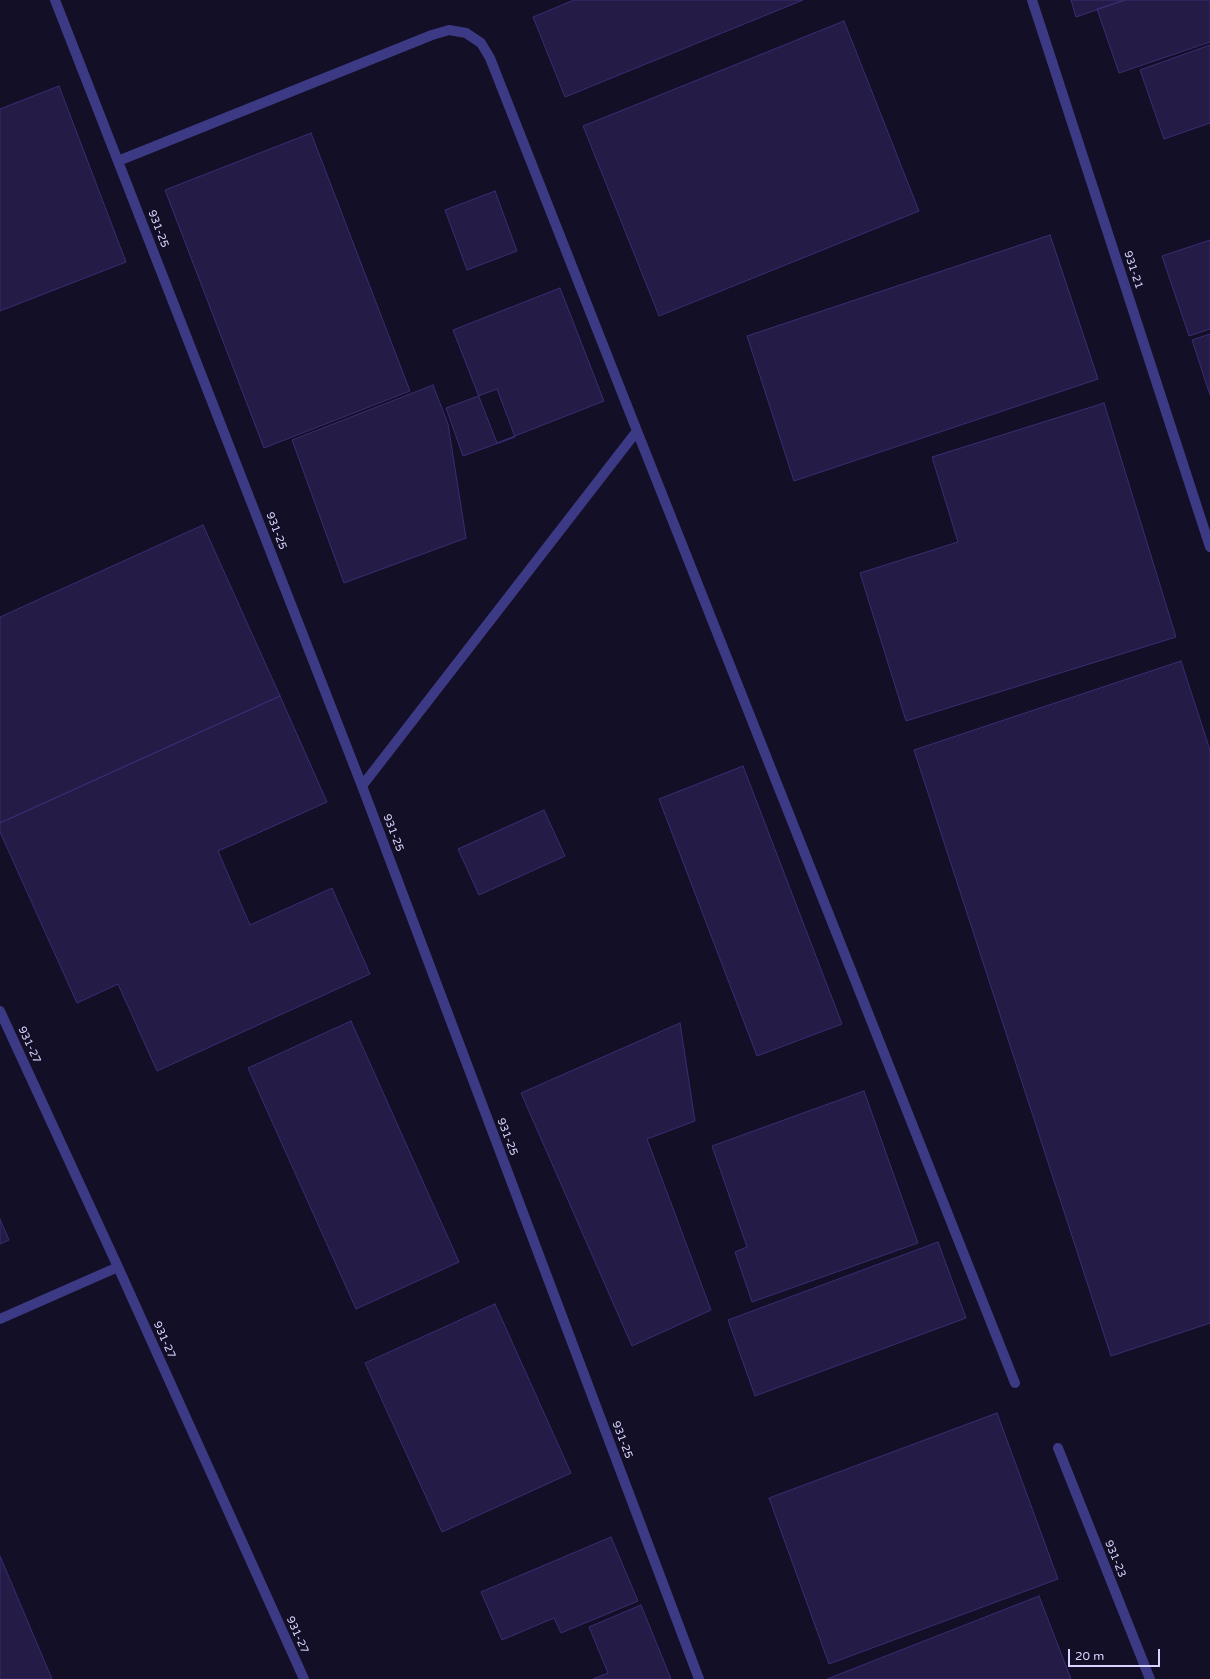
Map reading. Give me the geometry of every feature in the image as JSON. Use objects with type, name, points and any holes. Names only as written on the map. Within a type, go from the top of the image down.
[{"type":"street","name":"931-25","points":[[55,0],[362,786],[699,1679]]},
{"type":"street","name":"931-21","points":[[1032,0],[1210,547]]},
{"type":"street","points":[[118,161],[432,35],[449,30],[466,33],[481,43],[490,58],[636,431],[1015,1383]]},
{"type":"street","points":[[362,786],[636,431]]},
{"type":"street","name":"931-27","points":[[0,1011],[118,1267],[304,1679]]},
{"type":"street","points":[[0,1319],[118,1267]]},
{"type":"street","name":"931-23","points":[[1058,1448],[1150,1679]]},
{"type":"building","points":[[574,0],[803,0],[565,97],[533,17]]},
{"type":"building","points":[[1071,0],[1125,0],[1076,17]]},
{"type":"building","points":[[1125,0],[1210,0],[1210,42],[1119,73],[1097,9]]},
{"type":"building","points":[[844,21],[919,211],[659,316],[583,126]]},
{"type":"building","points":[[1210,45],[1210,123],[1164,139],[1140,70]]},
{"type":"building","points":[[59,86],[126,262],[0,311],[0,109]]},
{"type":"building","points":[[311,133],[410,391],[264,448],[165,190]]},
{"type":"building","points":[[495,191],[517,251],[467,270],[445,210]]},
{"type":"building","points":[[1050,235],[1098,379],[794,481],[747,336]]},
{"type":"building","points":[[1210,240],[1210,329],[1189,336],[1162,256]]},
{"type":"building","points":[[560,288],[604,401],[497,443],[453,330]]},
{"type":"building","points":[[1210,334],[1210,395],[1192,340]]},
{"type":"building","points":[[433,385],[448,424],[466,538],[344,583],[292,440]]},
{"type":"building","points":[[497,389],[515,437],[463,456],[446,408]]},
{"type":"building","points":[[1104,403],[1176,637],[906,721],[860,573],[958,542],[932,457]]},
{"type":"building","points":[[203,525],[280,696],[0,823],[0,617]]},
{"type":"building","points":[[1181,661],[1210,750],[1210,1323],[1111,1356],[914,750]]},
{"type":"building","points":[[280,696],[327,802],[218,851],[250,925],[332,888],[370,974],[157,1071],[118,984],[77,1003],[0,832],[0,823]]},
{"type":"building","points":[[743,766],[842,1024],[757,1056],[659,799]]},
{"type":"building","points":[[544,810],[565,856],[479,895],[458,849]]},
{"type":"building","points":[[351,1021],[459,1262],[356,1309],[248,1068]]},
{"type":"building","points":[[680,1023],[695,1121],[647,1139],[711,1310],[632,1346],[521,1093]]},
{"type":"building","points":[[864,1091],[918,1243],[752,1302],[735,1252],[747,1247],[712,1146]]},
{"type":"building","points":[[0,1219],[9,1240],[0,1244]]},
{"type":"building","points":[[938,1242],[966,1318],[755,1396],[728,1320]]},
{"type":"building","points":[[495,1304],[571,1473],[442,1532],[365,1363]]},
{"type":"building","points":[[997,1413],[1058,1579],[829,1664],[769,1498]]},
{"type":"building","points":[[611,1537],[638,1601],[561,1633],[554,1618],[502,1640],[481,1592]]},
{"type":"building","points":[[0,1556],[52,1679],[0,1679]]},
{"type":"building","points":[[1039,1596],[1071,1679],[827,1679]]},
{"type":"building","points":[[641,1605],[671,1679],[593,1679],[608,1673],[589,1627]]}]
